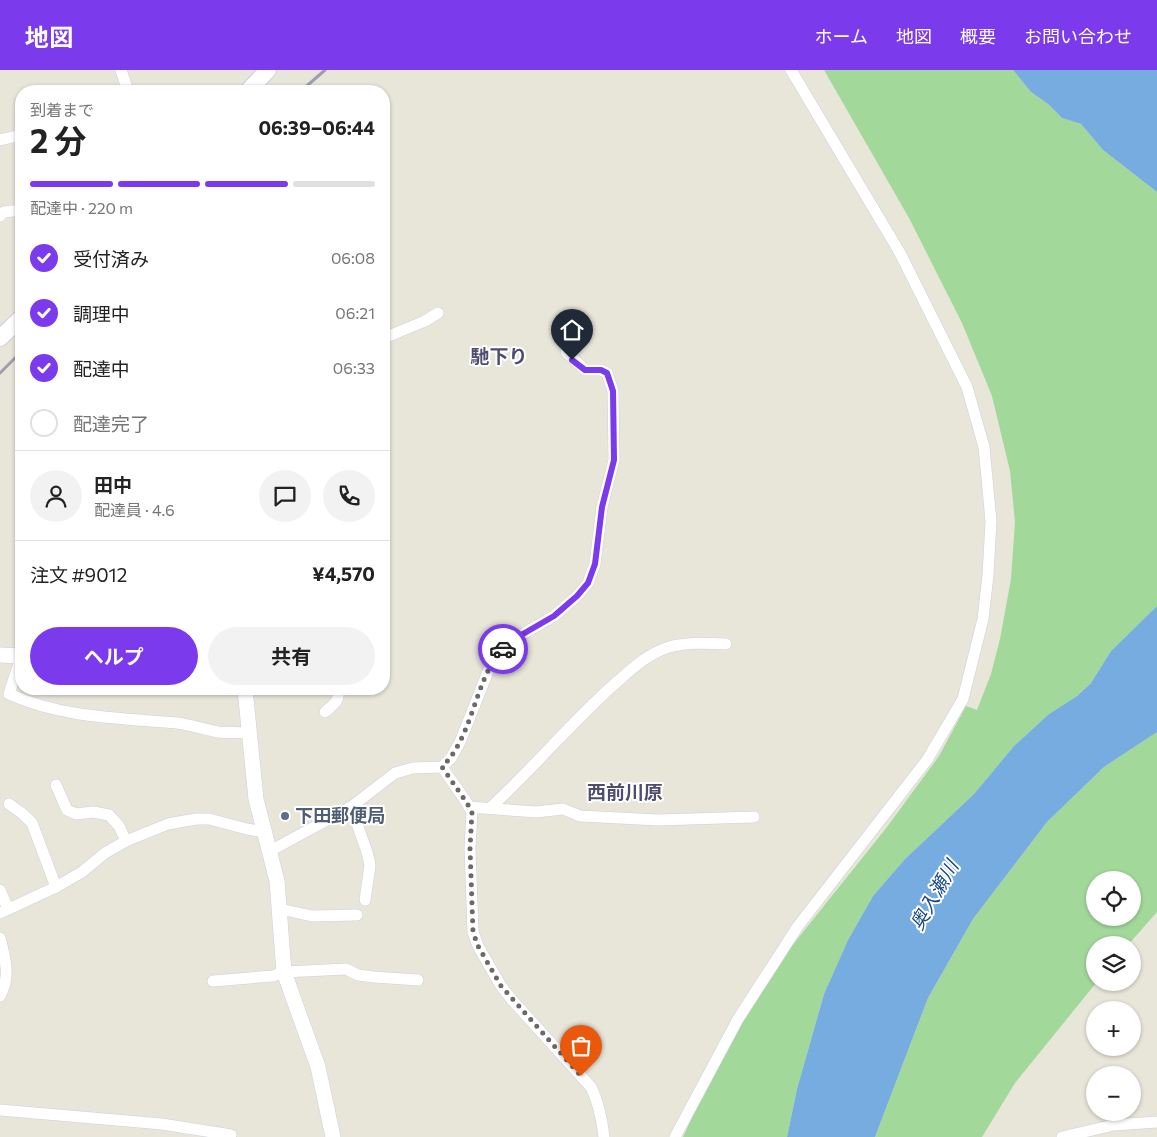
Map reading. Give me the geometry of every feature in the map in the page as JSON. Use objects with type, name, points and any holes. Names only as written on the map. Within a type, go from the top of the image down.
[{"type":"main road","points":[[254,85],[268,70]]},
{"type":"main road","points":[[0,338],[15,324]]},
{"type":"street","points":[[121,70],[126,85]]},
{"type":"street","points":[[675,1137],[738,1019],[798,926],[927,760],[963,700],[983,619],[988,575],[991,521],[984,447],[968,387],[900,253],[792,70]]},
{"type":"street","points":[[0,140],[15,136]]},
{"type":"street","points":[[0,216],[4,212],[15,211]]},
{"type":"street","points":[[390,336],[425,321],[438,313]]},
{"type":"street","points":[[270,851],[351,807],[395,772],[413,768],[442,767],[451,758],[460,742],[491,664],[516,638],[554,616],[577,596],[588,583],[595,564],[602,507],[614,460],[613,391],[607,373],[601,370],[585,370],[572,360],[566,352]]},
{"type":"street","points":[[490,808],[607,690],[646,658],[669,648],[692,643],[726,644]]},
{"type":"street","points":[[0,655],[15,656]]},
{"type":"street","points":[[15,675],[9,694],[53,710],[98,717],[201,726],[218,732],[248,733]]},
{"type":"street","points":[[245,695],[256,799],[277,881],[284,972],[318,1067],[333,1137]]},
{"type":"street","points":[[325,712],[337,702],[339,695]]},
{"type":"street","points":[[442,767],[472,812],[470,848],[473,932],[478,946],[501,986],[513,1001],[591,1087],[599,1105],[604,1137]]},
{"type":"street","points":[[56,786],[67,810],[76,814],[93,812],[109,815],[119,826],[126,841]]},
{"type":"street","points":[[9,804],[23,814],[32,824],[56,887]]},
{"type":"street","points":[[469,806],[536,812],[562,809],[580,816],[658,820],[754,817]]},
{"type":"street","points":[[351,807],[370,865],[366,900]]},
{"type":"street","points":[[0,890],[4,911],[56,887],[82,872],[105,853],[126,841],[168,824],[196,819],[209,819],[264,832]]},
{"type":"street","points":[[280,909],[312,916],[357,916]]},
{"type":"street","points":[[0,938],[6,962],[7,978],[0,996]]},
{"type":"street","points":[[213,981],[272,976],[284,972],[346,969],[358,975],[418,980]]},
{"type":"street","points":[[0,1110],[171,1131],[231,1135]]},
{"type":"street","points":[[1062,1137],[1114,1125],[1157,1122]]},
{"type":"green space","points":[[824,70],[1013,70],[1031,92],[1048,104],[1062,118],[1081,124],[1103,150],[1157,192],[1157,606],[1111,651],[1091,683],[1077,696],[1049,714],[1014,746],[974,794],[905,859],[873,896],[848,940],[824,994],[797,1089],[787,1137],[683,1137],[699,1102],[741,1025],[791,947],[887,827],[939,756],[966,706],[977,710],[991,674],[1000,639],[1011,579],[1015,522],[1010,471],[992,396],[962,323],[909,218]]},
{"type":"green space","points":[[1157,732],[1157,912],[1136,936],[1086,936],[1086,991],[1090,991],[1015,1083],[982,1137],[875,1137],[928,998],[973,919],[1047,822],[1104,767]]},
{"type":"water","points":[[1013,70],[1157,70],[1157,192],[1103,150],[1081,124],[1062,118],[1048,104],[1031,92]]},
{"type":"water","name":"奥入瀬川","points":[[1157,606],[1157,732],[1104,767],[1047,822],[973,919],[928,998],[875,1137],[787,1137],[797,1089],[824,994],[848,940],[873,896],[905,859],[974,794],[1014,746],[1049,714],[1077,696],[1091,683],[1111,651]]},
{"type":"railway","points":[[308,85],[325,70]]},
{"type":"railway","points":[[0,373],[15,358]]},
{"type":"way so far","points":[[503,649],[491,664],[460,742],[451,758],[442,767],[472,812],[470,848],[473,932],[478,946],[501,986],[581,1076]]},
{"type":"place","name":"下田郵便局","points":[[285,816]]},
{"type":"district","name":"馳下り","points":[[499,356]]},
{"type":"district","name":"西前川原","points":[[625,792]]},
{"type":"route","points":[[503,649],[516,638],[554,616],[577,596],[588,583],[595,564],[602,507],[614,460],[613,391],[607,373],[601,370],[585,370],[572,360]]}]
